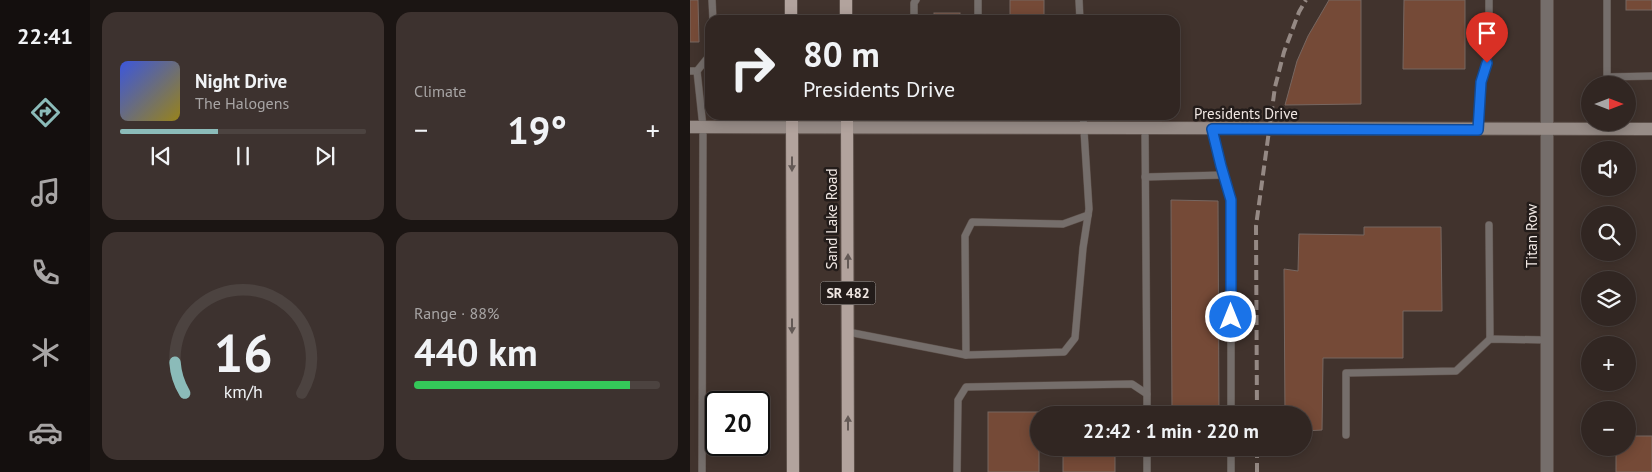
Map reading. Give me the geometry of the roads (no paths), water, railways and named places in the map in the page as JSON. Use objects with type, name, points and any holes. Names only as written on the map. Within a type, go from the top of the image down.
[{"type":"main road","points":[[791,0],[791,15]]},
{"type":"main road","points":[[846,0],[846,15]]},
{"type":"main road","points":[[792,121],[793,472]]},
{"type":"main road","name":"Sand Lake Road","points":[[847,121],[848,472]]},
{"type":"street","name":"Titan Row","points":[[1547,0],[1547,472]]},
{"type":"street","name":"Presidents Drive","points":[[696,127],[792,121],[847,121],[1084,129],[1652,129]]},
{"type":"lane","points":[[712,0],[713,15]]},
{"type":"lane","points":[[914,15],[914,3],[916,0]]},
{"type":"lane","points":[[978,0],[978,15]]},
{"type":"lane","points":[[1079,0],[1080,15]]},
{"type":"lane","points":[[1478,130],[1481,82],[1487,63],[1489,45],[1489,0]]},
{"type":"lane","points":[[1607,0],[1607,77],[1652,76]]},
{"type":"lane","points":[[702,472],[694,71],[705,60]]},
{"type":"lane","points":[[848,332],[966,355],[1064,352],[1075,338],[1083,248],[1088,215],[1083,120]]},
{"type":"lane","points":[[1145,129],[1147,406]]},
{"type":"lane","points":[[1212,129],[1231,200],[1231,406]]},
{"type":"lane","points":[[1146,177],[1223,175]]},
{"type":"lane","points":[[966,355],[965,236],[972,222],[1063,224],[1088,215]]},
{"type":"lane","points":[[1489,226],[1490,339]]},
{"type":"lane","points":[[1346,434],[1346,373],[1456,371],[1490,339],[1547,340]]},
{"type":"lane","points":[[957,472],[958,400],[966,387],[1132,384],[1147,394]]},
{"type":"lane","points":[[1147,456],[1147,472]]},
{"type":"lane","points":[[1231,456],[1231,472]]},
{"type":"railway","points":[[1257,406],[1256,226],[1275,87],[1284,52],[1299,12],[1306,0]]},
{"type":"railway","points":[[1257,456],[1257,472]]}]
